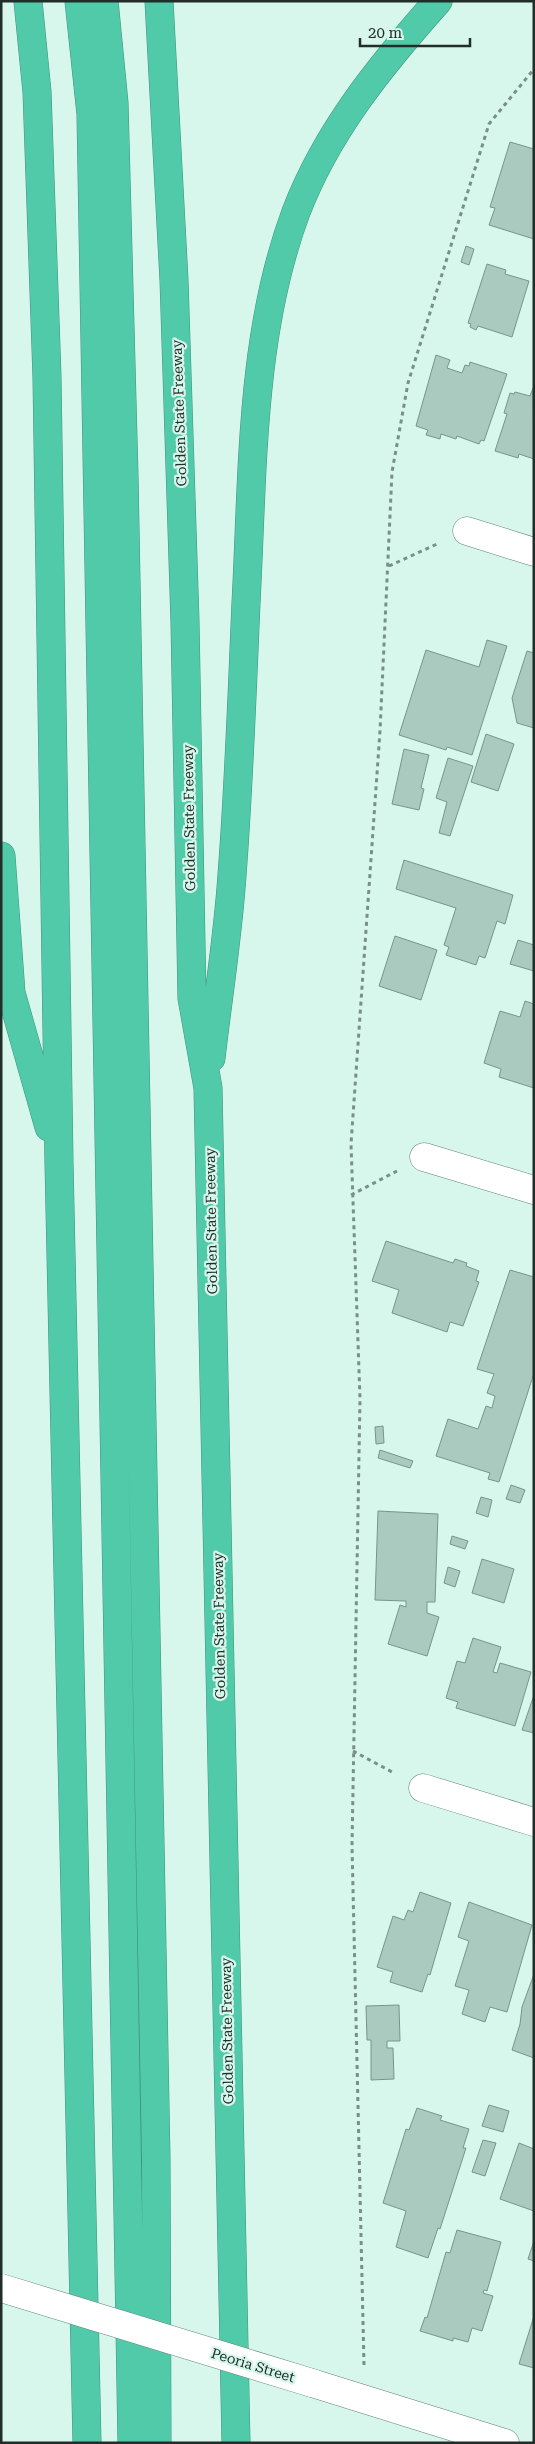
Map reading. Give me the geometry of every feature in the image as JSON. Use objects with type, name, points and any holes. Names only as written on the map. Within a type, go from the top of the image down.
[{"type":"highway","points":[[28,1],[37,92],[48,377],[59,1163],[87,2443]]},
{"type":"highway","points":[[79,1],[92,123],[132,2443]]},
{"type":"highway","points":[[104,1],[114,103],[124,486],[156,2159],[157,2443]]},
{"type":"highway","name":"Golden State Freeway","points":[[159,1],[174,280],[185,642],[192,998],[208,1088],[236,2443]]},
{"type":"highway","points":[[208,1088],[232,877],[256,421],[266,332],[280,259],[300,203],[314,171],[336,131],[383,64],[438,1]]},
{"type":"highway","points":[[1,856],[11,993],[59,1163]]},
{"type":"street","points":[[467,531],[534,552]]},
{"type":"street","points":[[424,1157],[534,1190]]},
{"type":"street","points":[[423,1788],[534,1822]]},
{"type":"street","name":"Peoria Street","points":[[1,2288],[505,2443]]},
{"type":"path","points":[[365,2400],[352,1846],[360,1399],[351,1195],[351,1144],[379,741],[389,566],[392,472],[408,383],[489,124],[534,69]]},
{"type":"path","points":[[389,566],[467,531]]},
{"type":"path","points":[[351,1195],[424,1157]]},
{"type":"path","points":[[353,1751],[423,1788]]},
{"type":"building","points":[[510,142],[534,149],[534,239],[489,225],[495,208],[490,207]]},
{"type":"building","points":[[466,246],[474,249],[469,265],[461,262]]},
{"type":"building","points":[[487,264],[506,270],[505,274],[529,281],[512,337],[478,326],[476,330],[470,327],[471,324],[468,323]]},
{"type":"building","points":[[436,355],[450,360],[447,368],[462,373],[465,365],[469,366],[470,362],[507,374],[484,441],[481,440],[479,444],[457,436],[456,439],[441,434],[440,439],[426,435],[428,430],[416,426]]},
{"type":"building","points":[[533,388],[534,459],[519,454],[518,458],[495,451],[507,414],[504,413],[510,393],[514,394],[515,392],[530,396]]},
{"type":"building","points":[[487,640],[507,646],[472,755],[447,747],[446,750],[399,735],[426,650],[479,667]]},
{"type":"building","points":[[527,651],[534,653],[534,728],[517,723],[512,698]]},
{"type":"building","points":[[486,734],[514,744],[498,791],[471,782]]},
{"type":"building","points":[[404,749],[429,755],[421,788],[424,789],[419,810],[392,804]]},
{"type":"building","points":[[448,758],[473,766],[450,836],[439,833],[447,802],[436,798]]},
{"type":"building","points":[[404,860],[513,895],[505,924],[497,921],[485,958],[479,956],[476,965],[446,955],[449,947],[444,945],[456,908],[396,889]]},
{"type":"building","points":[[395,936],[437,950],[421,1000],[379,986]]},
{"type":"building","points":[[518,940],[534,945],[534,971],[510,964]]},
{"type":"building","points":[[525,1001],[534,1004],[534,1088],[499,1077],[501,1069],[484,1063],[500,1011],[520,1017]]},
{"type":"building","points":[[386,1241],[453,1263],[455,1259],[467,1263],[466,1266],[479,1271],[476,1281],[479,1282],[463,1326],[450,1322],[447,1332],[392,1313],[399,1290],[372,1281]]},
{"type":"building","points":[[510,1270],[534,1277],[534,1373],[499,1482],[488,1479],[490,1473],[436,1456],[448,1419],[478,1429],[486,1406],[492,1408],[495,1396],[487,1393],[494,1374],[477,1369]]},
{"type":"building","points":[[383,1426],[384,1443],[376,1444],[375,1427]]},
{"type":"building","points":[[380,1450],[413,1461],[410,1468],[378,1458]]},
{"type":"building","points":[[511,1485],[525,1490],[520,1503],[506,1499]]},
{"type":"building","points":[[481,1497],[492,1500],[488,1517],[476,1513]]},
{"type":"building","points":[[378,1511],[438,1514],[435,1602],[427,1602],[427,1613],[439,1617],[427,1656],[388,1644],[400,1605],[406,1607],[406,1601],[375,1600]]},
{"type":"building","points":[[452,1536],[468,1541],[465,1549],[450,1544]]},
{"type":"building","points":[[482,1559],[514,1569],[504,1603],[472,1593]]},
{"type":"building","points":[[448,1567],[460,1571],[455,1587],[444,1583]]},
{"type":"building","points":[[473,1638],[501,1647],[493,1672],[497,1673],[500,1663],[531,1672],[515,1726],[456,1708],[458,1702],[446,1698],[457,1661],[465,1663]]},
{"type":"building","points":[[534,1695],[534,1733],[522,1730]]},
{"type":"building","points":[[420,1892],[451,1903],[430,1975],[428,1974],[422,1992],[390,1982],[393,1972],[377,1967],[393,1916],[404,1920],[408,1910],[413,1912]]},
{"type":"building","points":[[469,1902],[532,1925],[507,2012],[490,2007],[485,2022],[462,2014],[469,1990],[455,1986],[469,1941],[458,1937]]},
{"type":"building","points":[[534,1974],[534,2058],[512,2050],[520,2024],[522,2007]]},
{"type":"building","points":[[399,2005],[400,2041],[387,2041],[387,2048],[393,2048],[394,2079],[371,2080],[371,2040],[367,2040],[366,2006]]},
{"type":"building","points":[[489,2105],[509,2111],[503,2132],[482,2126]]},
{"type":"building","points":[[417,2108],[442,2116],[440,2120],[469,2129],[463,2148],[466,2148],[440,2229],[438,2228],[428,2258],[396,2247],[406,2211],[383,2203],[406,2129],[409,2130]]},
{"type":"building","points":[[483,2140],[496,2143],[485,2176],[472,2172]]},
{"type":"building","points":[[519,2143],[534,2149],[534,2211],[500,2199]]},
{"type":"building","points":[[457,2230],[501,2242],[487,2291],[484,2290],[483,2293],[493,2296],[482,2331],[472,2328],[468,2342],[453,2338],[453,2341],[420,2331],[425,2317],[427,2318],[446,2252],[450,2253]]},
{"type":"building","points":[[534,2241],[534,2261],[528,2259]]},
{"type":"building","points":[[534,2316],[534,2368],[519,2364]]}]
